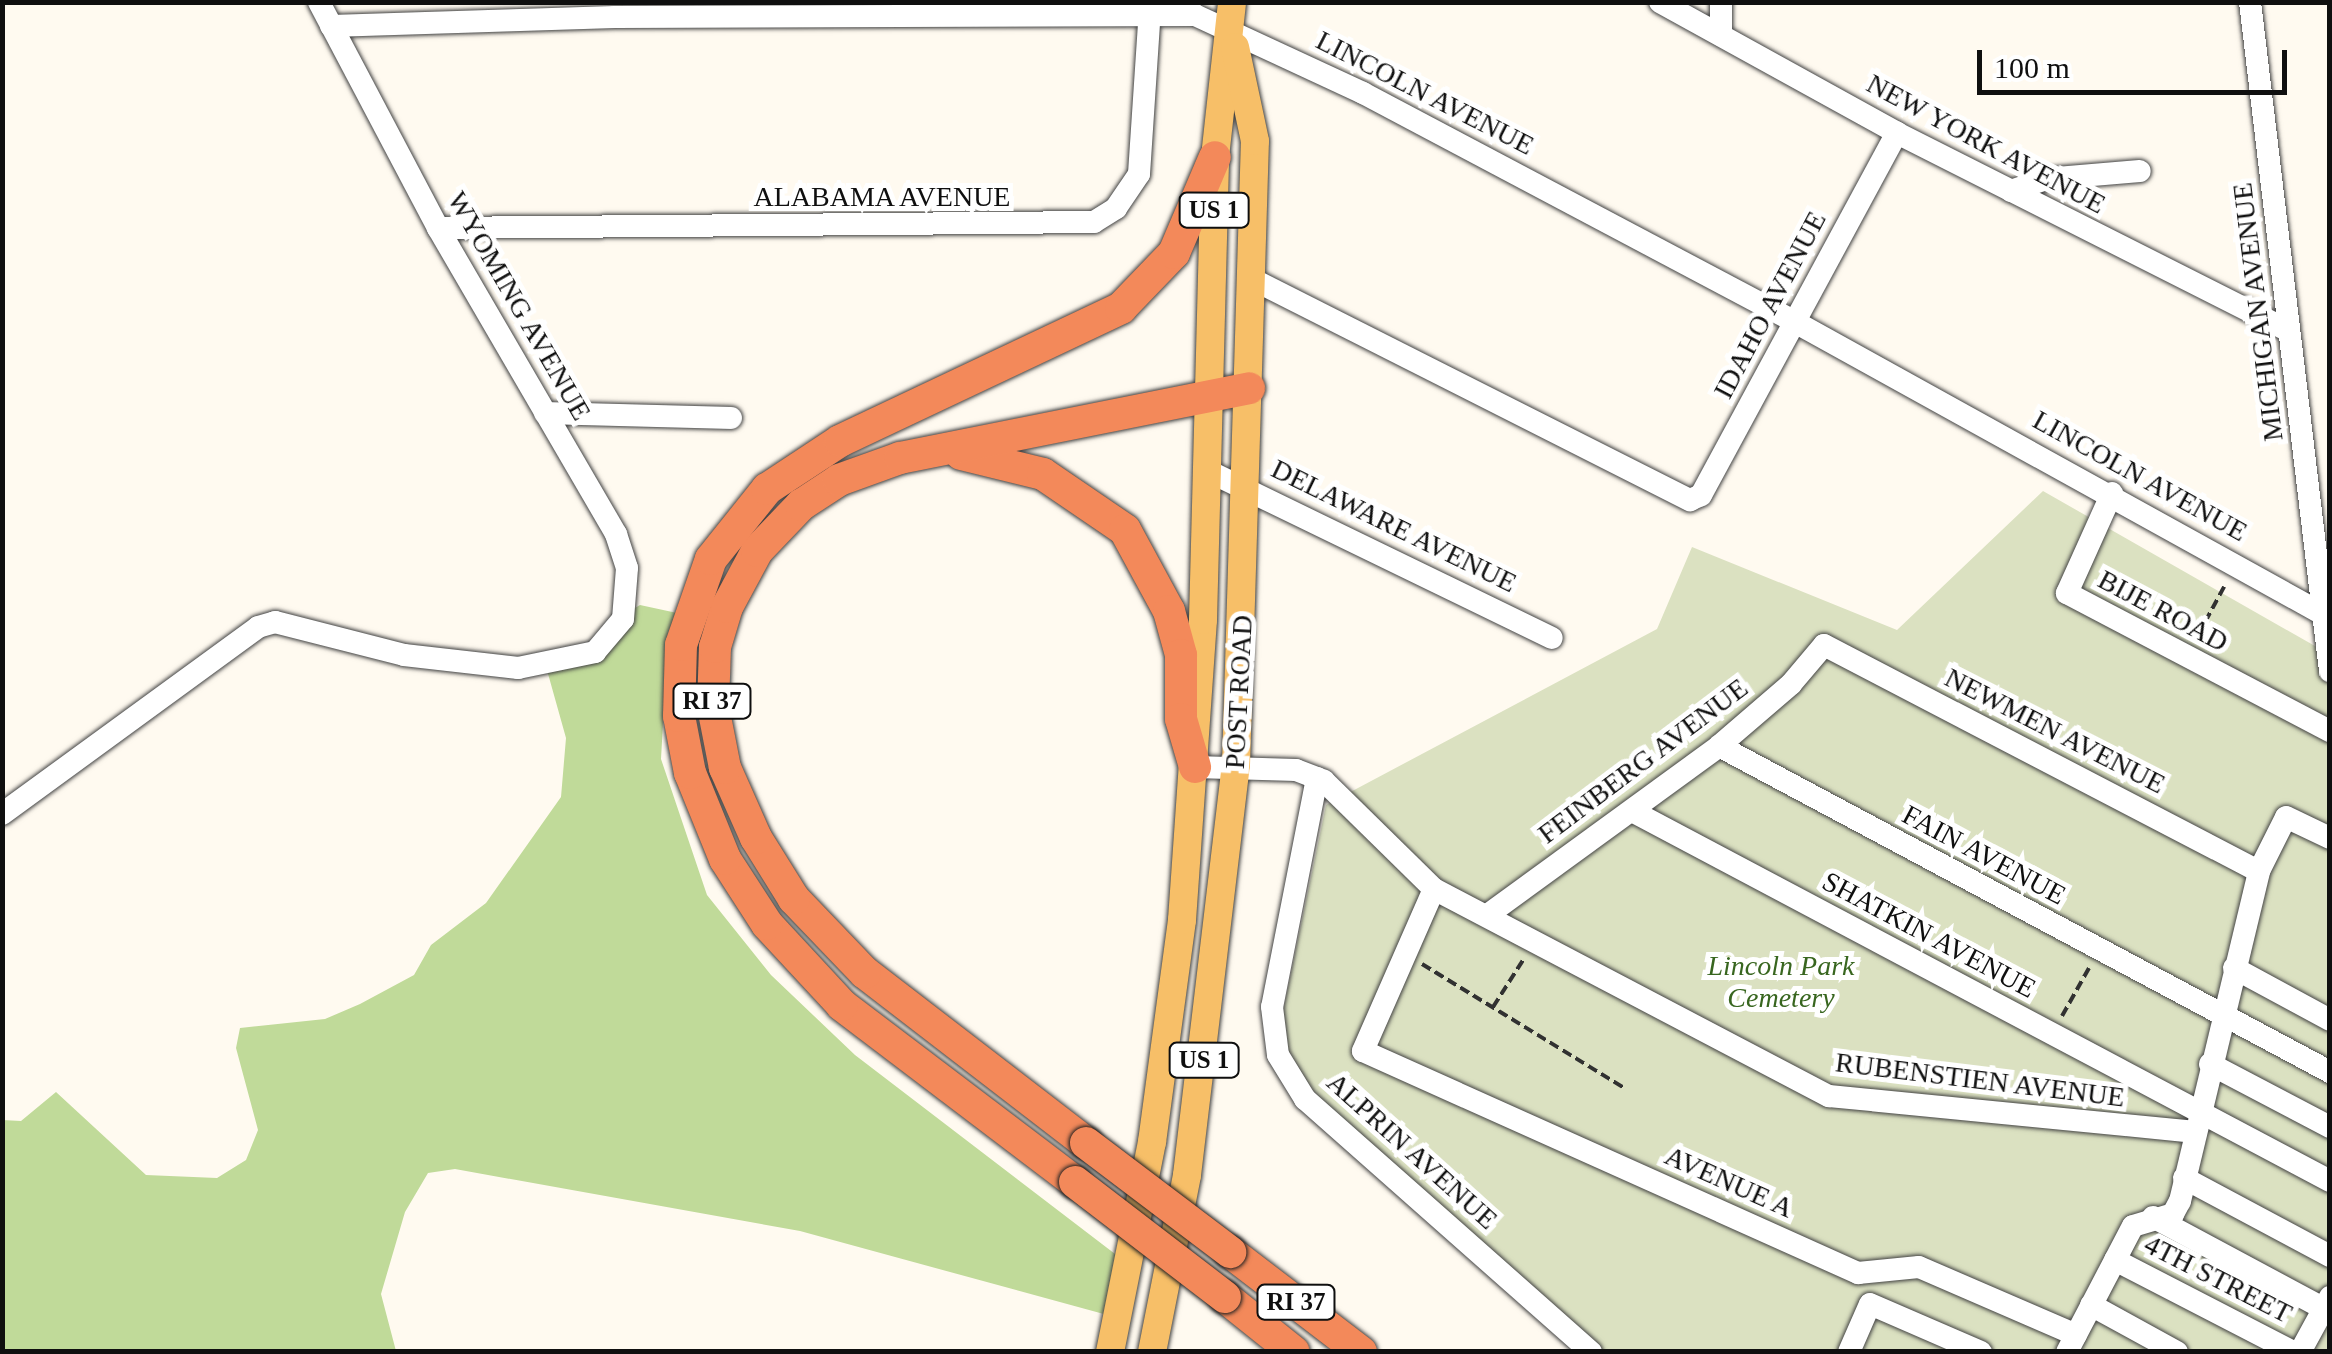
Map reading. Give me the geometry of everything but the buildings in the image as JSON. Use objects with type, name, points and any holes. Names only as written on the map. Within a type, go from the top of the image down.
[{"type":"highway","points":[[1215,157],[1180,244],[1121,308],[840,442],[767,488],[711,559],[681,645],[679,716],[690,773],[725,859],[767,924],[842,1006],[1294,1352]]},
{"type":"highway","points":[[921,454],[1249,388]]},
{"type":"highway","points":[[921,454],[1019,464],[1064,484],[1124,530],[1170,612],[1182,656],[1182,719],[1196,767]]},
{"type":"highway","name":"RI 37","points":[[921,454],[839,480],[793,512],[756,550],[734,588],[716,647],[712,707],[719,747],[768,860],[818,928],[879,984],[1361,1352]]},
{"type":"main road","name":"POST ROAD","points":[[1110,1352],[1163,1070],[1196,767],[1215,157],[1232,15]]},
{"type":"main road","name":"POST ROAD","points":[[1152,1352],[1188,1176],[1236,765],[1247,488],[1254,140],[1232,15]]},
{"type":"street","name":"WYOMING AVENUE","points":[[2,814],[258,628],[275,622],[465,666],[552,666],[607,644],[628,604],[622,550],[438,228],[318,2]]},
{"type":"street","name":"NEW YORK AVENUE","points":[[1660,2],[1897,133],[2290,330]]},
{"type":"street","points":[[1721,2],[1721,35]]},
{"type":"street","name":"MICHIGAN AVENUE","points":[[2250,2],[2330,671]]},
{"type":"street","name":"LINCOLN AVENUE","points":[[331,26],[1150,10],[1232,15],[2112,493],[2326,616]]},
{"type":"street","name":"ALABAMA AVENUE","points":[[438,228],[1094,222],[1116,208],[1139,174],[1150,10]]},
{"type":"street","name":"IDAHO AVENUE","points":[[1252,279],[1690,500],[1701,495],[1897,133]]},
{"type":"street","points":[[2011,192],[2046,180],[2140,171]]},
{"type":"street","points":[[545,414],[731,418]]},
{"type":"street","name":"DELAWARE AVENUE","points":[[1208,471],[1552,638]]},
{"type":"street","name":"BIJE ROAD","points":[[2112,493],[2067,593],[2330,731]]},
{"type":"street","name":"FEINBERG AVENUE","points":[[1490,914],[1719,746],[1791,684],[1824,645]]},
{"type":"street","name":"NEWMEN AVENUE","points":[[1824,645],[2258,871]]},
{"type":"street","name":"FAIN AVENUE","points":[[1719,746],[2330,1072]]},
{"type":"street","points":[[1196,767],[1236,765],[1296,770],[1318,778]]},
{"type":"street","name":"RUBENSTIEN AVENUE","points":[[1318,778],[1434,889],[1490,914],[1829,1096],[2196,1121]]},
{"type":"street","name":"ALPRIN AVENUE","points":[[1318,778],[1272,1007],[1278,1055],[1305,1098],[1591,1352]]},
{"type":"street","name":"SHATKIN AVENUE","points":[[1632,810],[2052,1034],[2196,1121],[2330,1181]]},
{"type":"street","points":[[2071,1343],[2133,1226],[2173,1214],[2258,871],[2286,817],[2330,838]]},
{"type":"street","points":[[1406,954],[1434,889]]},
{"type":"street","name":"AVENUE A","points":[[1406,954],[1363,1051],[1858,1273],[1919,1267],[2071,1343]]},
{"type":"street","points":[[2234,968],[2330,1020]]},
{"type":"street","points":[[2210,1064],[2330,1127]]},
{"type":"street","points":[[2184,1178],[2330,1256]]},
{"type":"street","points":[[2153,1218],[2327,1306],[2300,1352]]},
{"type":"street","name":"4TH STREET","points":[[2115,1260],[2292,1352]]},
{"type":"street","points":[[1849,1352],[1870,1304],[1982,1352]]},
{"type":"street","points":[[2091,1306],[2177,1352]]},
{"type":"path","points":[[2186,657],[2224,587]]},
{"type":"path","points":[[1492,1007],[1536,940]]},
{"type":"path","points":[[2052,1034],[2099,950]]},
{"type":"path","points":[[1406,954],[1624,1088]]},
{"type":"green space","name":"Lincoln Park Cemetery","points":[[2043,491],[2329,654],[2329,1351],[1577,1351],[1301,1079],[1283,1050],[1281,1021],[1326,805],[1657,629],[1692,547],[1897,630]]},
{"type":"green space","points":[[640,605],[677,613],[668,633],[661,759],[707,895],[771,975],[855,1055],[1119,1257],[1111,1316],[800,1231],[455,1169],[428,1173],[405,1212],[381,1294],[396,1351],[3,1351],[2,1120],[21,1121],[56,1092],[146,1175],[217,1178],[246,1160],[258,1130],[236,1048],[240,1028],[325,1019],[360,1004],[414,975],[431,945],[486,903],[561,797],[566,738],[545,663],[593,647],[615,620]]}]
